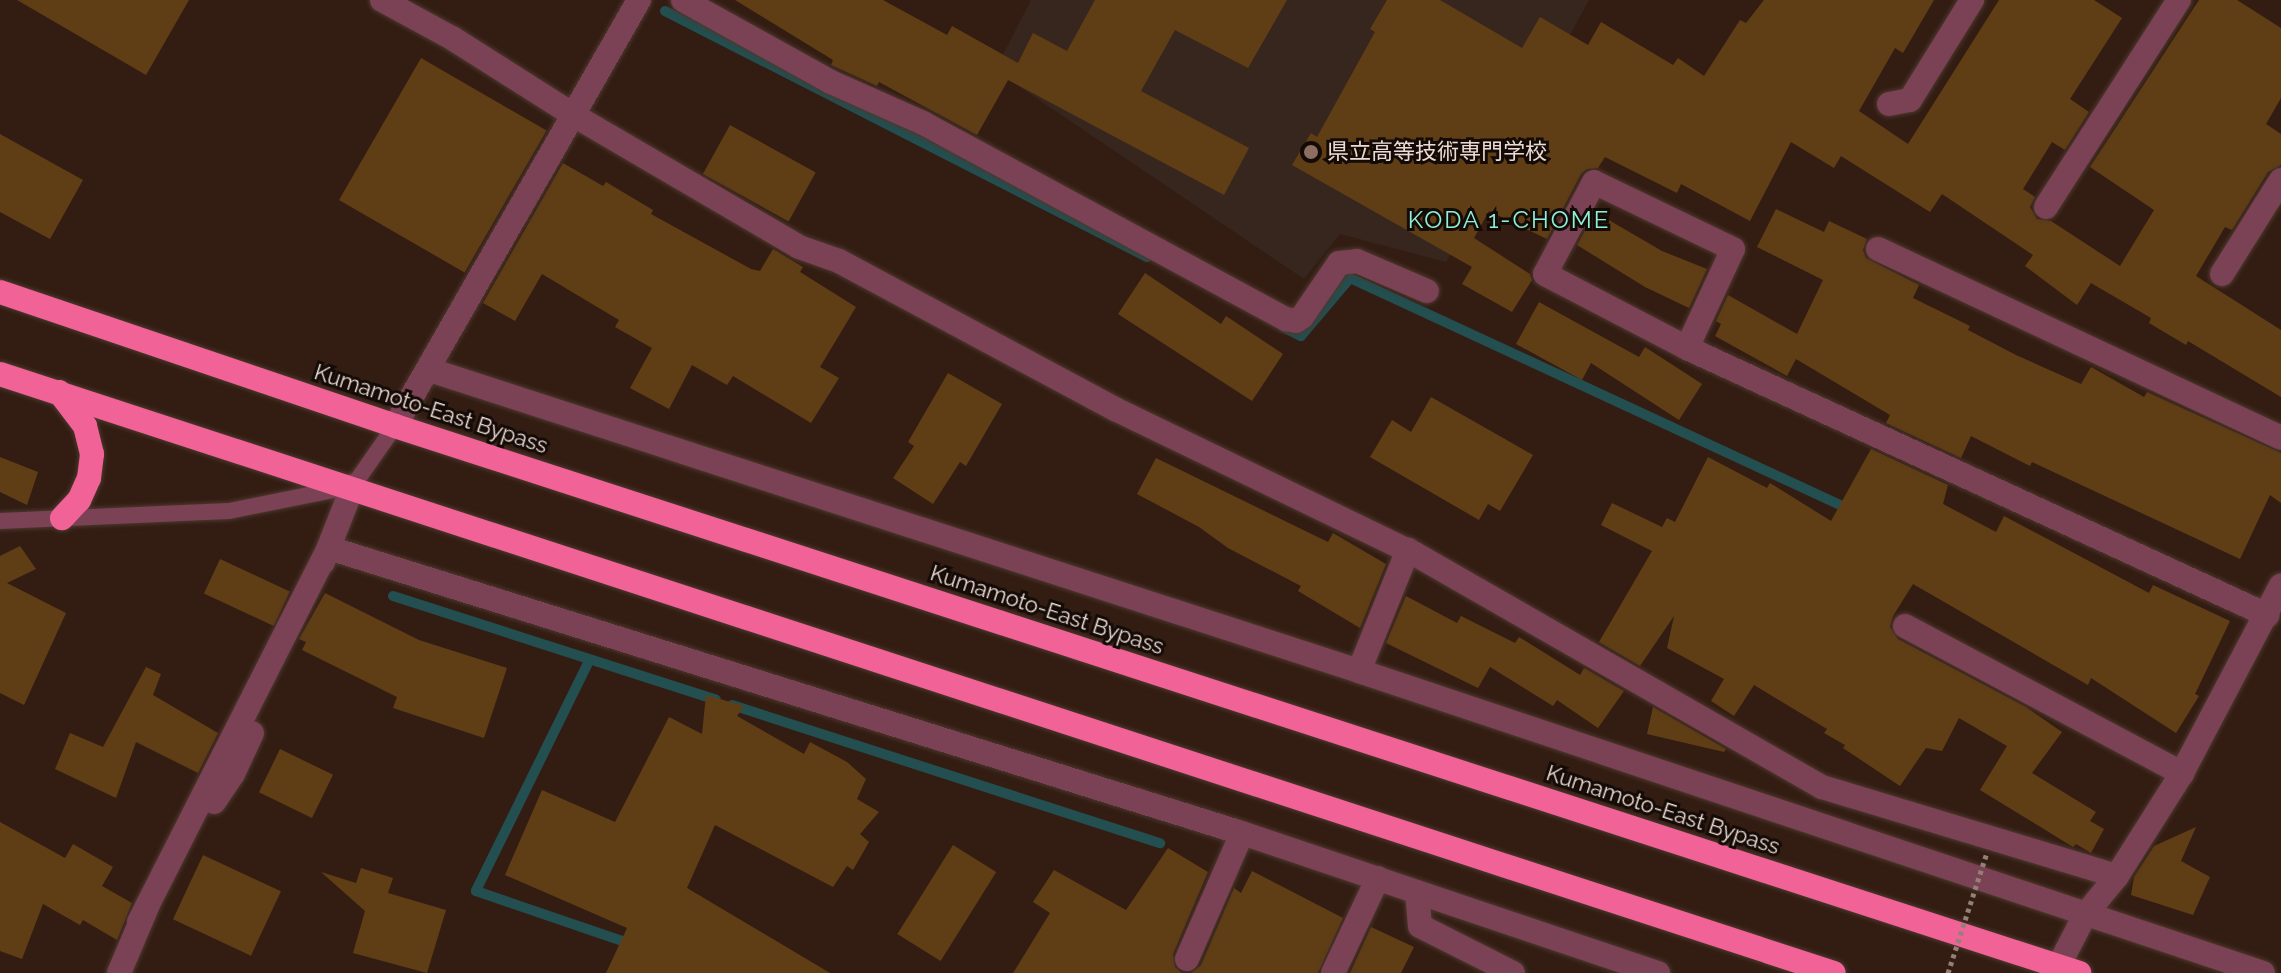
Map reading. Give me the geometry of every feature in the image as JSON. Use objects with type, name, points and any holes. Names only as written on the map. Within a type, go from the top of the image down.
[{"type":"highway","name":"Kumamoto-East Bypass","points":[[0,292],[395,426],[2064,971]]},
{"type":"highway","points":[[0,374],[353,486],[1834,973]]},
{"type":"highway","points":[[59,392],[85,426],[92,454],[89,478],[79,500],[62,518]]},
{"type":"street","points":[[382,0],[452,38],[575,116],[799,247],[839,261],[1115,409],[1408,550],[1822,787],[2117,876]]},
{"type":"street","points":[[395,426],[430,370],[639,0]]},
{"type":"street","points":[[683,0],[831,82],[923,123],[1286,319],[1296,321],[1302,317],[1339,263],[1357,261],[1427,291]]},
{"type":"street","points":[[1889,104],[1910,100],[1972,0]]},
{"type":"street","points":[[2046,207],[2179,0]]},
{"type":"street","points":[[2222,274],[2281,180]]},
{"type":"street","points":[[1687,348],[1733,249],[1594,182],[1545,274],[1687,348],[2267,615]]},
{"type":"street","points":[[1878,249],[2281,438]]},
{"type":"street","points":[[430,370],[1359,671],[2263,973]]},
{"type":"street","points":[[119,973],[139,922],[162,878],[233,774],[353,486]]},
{"type":"street","points":[[329,548],[1242,833],[1658,973]]},
{"type":"street","points":[[1359,671],[1408,550]]},
{"type":"street","points":[[2064,971],[2085,915],[2117,876],[2182,773],[2281,585]]},
{"type":"street","points":[[1905,626],[2182,773]]},
{"type":"street","points":[[1187,959],[1242,833]]},
{"type":"street","points":[[1333,973],[1378,878]]},
{"type":"street","points":[[1417,892],[1420,926],[1513,973]]},
{"type":"lane","points":[[0,521],[229,511],[353,486],[395,426]]},
{"type":"path","points":[[1948,973],[1987,852]]},
{"type":"shaded area","name":"県立高等技術専門学校","points":[[1031,0],[1589,0],[1446,262],[1340,234],[1304,279],[995,70]]},
{"type":"building","points":[[17,0],[189,0],[146,75]]},
{"type":"building","points":[[735,0],[883,0],[947,35],[952,26],[1018,63],[1033,33],[1067,51],[1095,0],[1287,0],[1248,68],[1175,30],[1141,91],[1249,148],[1224,195],[1008,80],[977,135],[879,82],[877,86],[831,65],[833,60]]},
{"type":"building","points":[[1387,0],[1440,0],[1522,48],[1540,17],[1588,45],[1601,22],[1673,65],[1678,58],[1704,76],[1740,20],[1746,23],[1764,0],[1934,0],[1903,53],[1895,48],[1859,111],[1908,144],[1999,0],[2094,0],[2122,18],[2070,99],[2089,112],[2065,150],[2052,142],[2023,189],[2035,197],[2030,207],[2037,219],[2051,221],[2120,266],[2154,210],[2090,167],[2199,0],[2237,0],[2281,28],[2281,98],[2266,124],[2281,134],[2281,165],[2268,172],[2232,230],[2225,227],[2196,276],[2281,330],[2281,397],[2188,341],[2186,345],[2149,323],[2151,318],[2091,283],[2077,305],[2025,266],[2033,255],[1942,194],[1930,212],[1841,156],[1834,168],[1791,142],[1750,221],[1681,184],[1677,193],[1605,157],[1598,168],[1587,169],[1581,174],[1547,239],[1489,211],[1474,238],[1530,274],[1532,280],[1512,312],[1462,284],[1472,267],[1292,165],[1311,133],[1317,137],[1375,32],[1370,29]]},
{"type":"building","points":[[421,58],[547,130],[465,273],[339,200]]},
{"type":"building","points":[[730,125],[816,173],[789,221],[703,174]]},
{"type":"building","points":[[0,134],[83,180],[50,239],[0,212]]},
{"type":"building","points":[[563,163],[603,186],[606,182],[653,210],[651,214],[751,269],[760,271],[773,249],[803,267],[800,272],[856,307],[820,367],[839,378],[811,423],[733,376],[727,385],[692,365],[669,409],[630,388],[652,348],[615,327],[619,320],[542,274],[515,321],[483,303]]},
{"type":"building","points":[[1776,209],[1824,232],[1829,221],[1867,239],[1863,250],[1866,258],[1919,285],[1913,298],[1970,326],[1968,330],[2016,355],[2081,384],[2091,367],[2144,397],[2147,392],[2281,453],[2281,503],[2270,495],[2240,559],[2032,462],[2030,466],[1971,436],[1961,458],[1886,423],[1890,415],[1796,359],[1787,376],[1715,336],[1721,324],[1716,321],[1728,295],[1797,334],[1823,280],[1757,247]]},
{"type":"building","points":[[1595,212],[1662,251],[1707,269],[1689,308],[1645,287],[1577,245]]},
{"type":"building","points":[[1145,273],[1221,324],[1226,316],[1283,354],[1252,401],[1118,314]]},
{"type":"building","points":[[1539,302],[1639,357],[1645,347],[1702,384],[1679,420],[1591,363],[1582,380],[1516,344]]},
{"type":"building","points":[[948,373],[1002,404],[966,466],[960,462],[933,504],[893,478],[914,446],[908,442]]},
{"type":"building","points":[[1431,397],[1533,455],[1500,511],[1488,504],[1479,520],[1370,457],[1392,420],[1411,432]]},
{"type":"building","points":[[1871,449],[1948,485],[1943,504],[1996,532],[2004,516],[2149,593],[2153,585],[2230,621],[2195,694],[2199,696],[2176,733],[2091,678],[2088,685],[1913,584],[1893,616],[1890,627],[1898,639],[2026,707],[2062,732],[2032,773],[2096,812],[2090,821],[2104,829],[2091,853],[2076,844],[2073,847],[1980,790],[2007,746],[1959,718],[1942,751],[1926,748],[1900,786],[1843,748],[1845,745],[1824,733],[1827,729],[1754,685],[1734,716],[1711,701],[1724,679],[1667,648],[1674,616],[1640,666],[1599,642],[1652,551],[1601,525],[1612,503],[1662,527],[1667,518],[1675,522],[1708,457],[1767,488],[1770,483],[1831,521]]},
{"type":"building","points":[[0,457],[38,472],[27,505],[0,492]]},
{"type":"building","points":[[1156,458],[1328,542],[1333,533],[1386,564],[1360,628],[1298,591],[1301,586],[1228,548],[1199,527],[1137,494]]},
{"type":"building","points":[[20,546],[36,569],[7,583],[66,613],[24,705],[0,693],[0,556]]},
{"type":"building","points":[[220,559],[290,592],[274,626],[204,593]]},
{"type":"building","points":[[325,593],[419,640],[507,668],[484,738],[393,708],[397,697],[302,650],[306,642],[299,639]]},
{"type":"building","points":[[1406,596],[1457,623],[1461,616],[1515,643],[1519,637],[1580,675],[1584,668],[1624,691],[1598,728],[1557,700],[1553,706],[1490,667],[1478,688],[1386,643]]},
{"type":"building","points":[[146,667],[161,674],[153,695],[218,733],[198,773],[136,742],[116,798],[55,769],[70,733],[103,747]]},
{"type":"building","points":[[706,695],[744,706],[737,716],[804,754],[810,742],[847,762],[866,779],[857,799],[879,812],[860,834],[869,842],[853,870],[847,866],[833,887],[715,825],[687,888],[830,973],[606,973],[627,928],[505,875],[542,790],[615,822],[669,717],[702,734]]},
{"type":"building","points":[[1653,707],[1726,749],[1724,752],[1647,734]]},
{"type":"building","points":[[280,749],[333,775],[312,818],[259,792]]},
{"type":"building","points":[[0,822],[65,858],[73,844],[113,867],[102,886],[132,903],[117,940],[83,920],[80,925],[43,904],[22,959],[0,951]]},
{"type":"building","points":[[2196,827],[2181,861],[2210,877],[2193,915],[2131,895],[2134,877],[2154,846]]},
{"type":"building","points":[[953,845],[996,872],[941,961],[897,934]]},
{"type":"building","points":[[1168,848],[1208,872],[1173,954],[1175,967],[1182,973],[1013,973],[1050,913],[1033,902],[1054,870],[1126,910]]},
{"type":"building","points":[[203,855],[281,891],[251,956],[173,919]]},
{"type":"building","points":[[361,868],[393,878],[388,893],[446,910],[427,973],[353,953],[365,911],[321,872],[356,883]]},
{"type":"building","points":[[1252,871],[1343,918],[1318,973],[1191,973],[1201,965],[1234,888],[1241,893]]},
{"type":"building","points":[[1371,927],[1414,947],[1401,973],[1350,973]]},
{"type":"waterway","points":[[665,11],[1147,257]]},
{"type":"waterway","points":[[1283,327],[1301,336],[1350,278],[1851,510]]},
{"type":"waterway","points":[[393,596],[716,700]]},
{"type":"waterway","points":[[588,663],[476,891],[634,945]]},
{"type":"waterway","points":[[732,705],[1160,843]]},
{"type":"place","name":"県立高等技術専門学校","points":[[1311,152]]},
{"type":"district","name":"KODA 1-CHOME","points":[[1509,220]]}]
